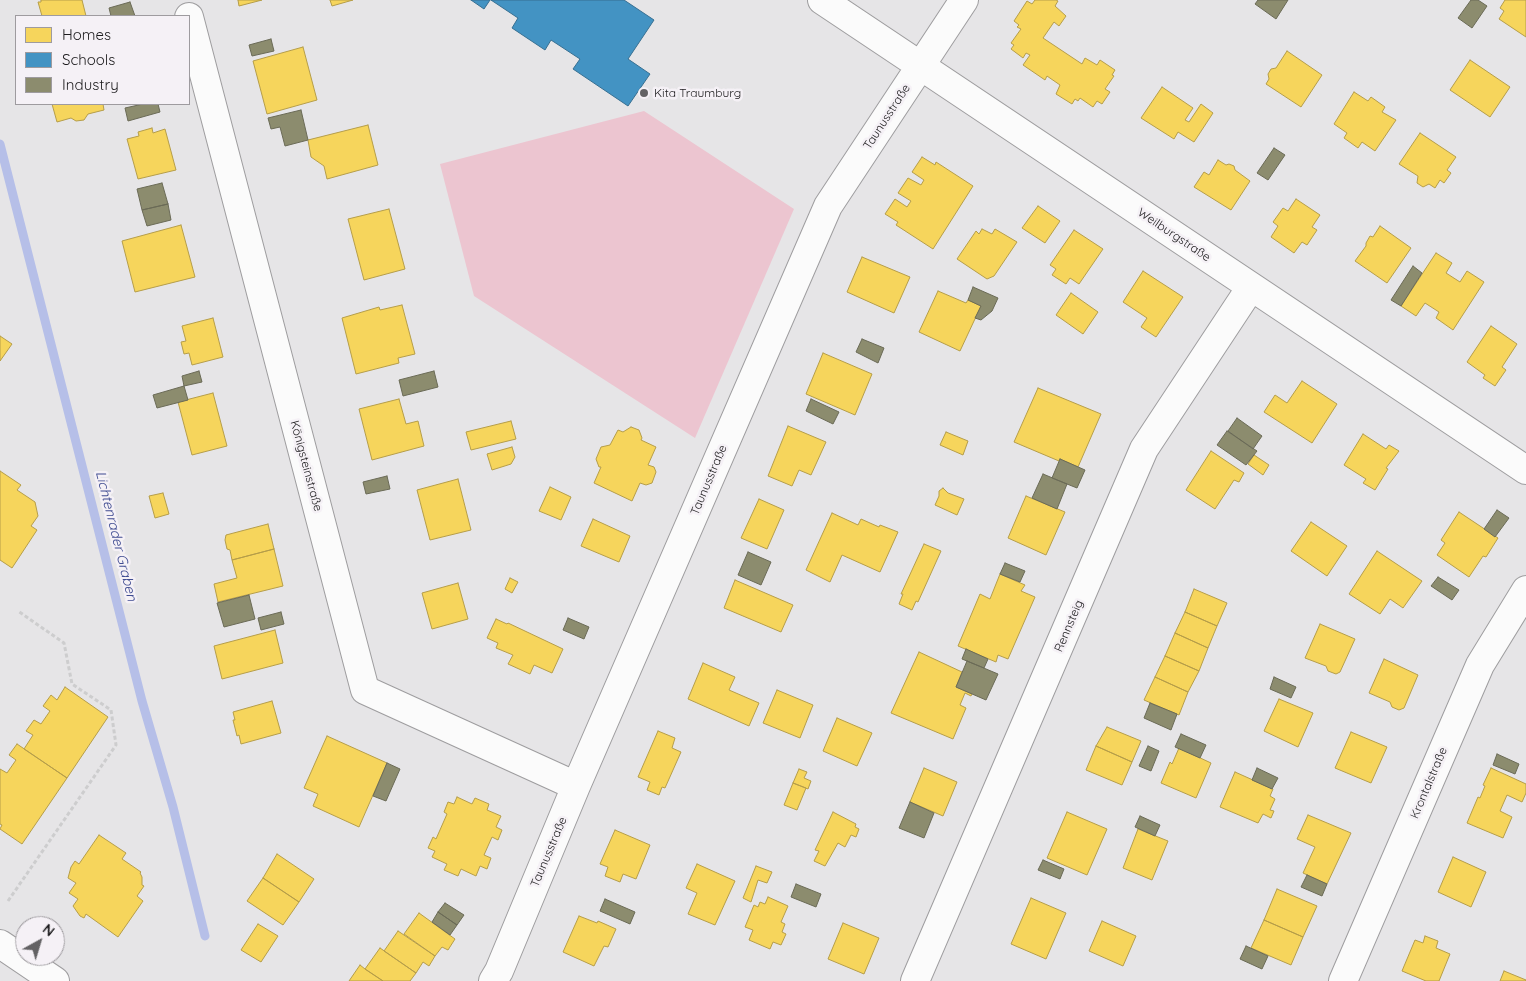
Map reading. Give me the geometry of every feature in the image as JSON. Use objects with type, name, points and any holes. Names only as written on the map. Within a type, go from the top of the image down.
[{"type":"street","name":"Königsteinstraße","points":[[184,0],[188,15]]},
{"type":"street","name":"Weilburgstraße","points":[[822,0],[1526,470]]},
{"type":"street","name":"Taunusstraße","points":[[493,981],[499,971],[576,786],[828,206],[964,0]]},
{"type":"street","name":"Königsteinstraße","points":[[190,21],[365,690],[576,786]]},
{"type":"street","name":"Rennsteig","points":[[915,981],[1144,449],[1251,287]]},
{"type":"street","name":"Krontalstraße","points":[[1343,981],[1480,665],[1526,590]]},
{"type":"street","points":[[0,944],[55,981]]},
{"type":"path","points":[[8,901],[116,746],[111,710],[72,684],[64,643],[18,611]]},
{"type":"shaded area","points":[[644,111],[794,209],[695,438],[474,296],[440,164]]},
{"type":"building: Homes","points":[[41,0],[82,0],[86,15],[42,15],[38,2],[41,2]]},
{"type":"building: Homes","points":[[238,0],[262,0],[239,6]]},
{"type":"building: Homes","points":[[330,0],[353,0],[332,6]]},
{"type":"building: Homes","points":[[1035,0],[1058,1],[1055,6],[1066,16],[1059,26],[1054,22],[1043,38],[1082,64],[1085,58],[1097,65],[1100,60],[1115,70],[1112,75],[1114,76],[1105,89],[1110,92],[1102,104],[1097,101],[1093,107],[1080,98],[1078,101],[1075,99],[1072,104],[1056,94],[1060,85],[1047,76],[1045,80],[1023,65],[1030,55],[1026,53],[1023,58],[1011,49],[1014,45],[1011,43],[1021,29],[1017,27],[1019,25],[1014,21],[1027,1],[1032,4]]},
{"type":"building: Homes","points":[[1505,0],[1526,0],[1526,37],[1499,19],[1504,11],[1500,8]]},
{"type":"building: Homes","points":[[303,47],[317,100],[267,114],[253,61]]},
{"type":"building: Homes","points":[[1287,51],[1322,75],[1301,107],[1266,84],[1271,69],[1276,68]]},
{"type":"building: Homes","points":[[1470,60],[1510,87],[1490,117],[1450,90]]},
{"type":"building: Homes","points":[[1162,87],[1193,108],[1185,120],[1189,122],[1201,104],[1213,113],[1194,142],[1178,132],[1174,139],[1141,118]]},
{"type":"building: Homes","points":[[1354,92],[1368,101],[1371,97],[1385,107],[1382,112],[1396,120],[1375,151],[1362,142],[1358,148],[1344,138],[1347,133],[1334,124]]},
{"type":"building: Homes","points":[[52,105],[103,105],[104,110],[88,114],[84,120],[76,121],[71,118],[57,122]]},
{"type":"building: Homes","points":[[368,125],[378,165],[327,179],[324,166],[311,157],[308,140]]},
{"type":"building: Homes","points":[[152,128],[153,133],[165,129],[176,170],[138,179],[127,139],[139,136],[138,132]]},
{"type":"building: Homes","points":[[1420,133],[1456,157],[1447,170],[1451,173],[1444,183],[1440,180],[1435,188],[1429,184],[1423,187],[1417,183],[1418,176],[1399,164]]},
{"type":"building: Homes","points":[[922,157],[935,165],[936,162],[973,186],[933,249],[896,225],[898,222],[885,214],[895,199],[907,207],[911,201],[898,193],[908,178],[921,185],[924,180],[912,172]]},
{"type":"building: Homes","points":[[1218,160],[1226,165],[1234,166],[1235,170],[1250,181],[1231,210],[1194,187],[1204,172],[1209,175]]},
{"type":"building: Homes","points":[[1296,199],[1320,215],[1312,227],[1317,230],[1307,245],[1302,242],[1294,253],[1271,237],[1278,226],[1273,222],[1283,208],[1288,211]]},
{"type":"building: Homes","points":[[1038,206],[1060,221],[1045,243],[1022,228]]},
{"type":"building: Homes","points":[[389,209],[405,269],[364,280],[348,219]]},
{"type":"building: Homes","points":[[181,225],[195,277],[135,292],[122,241]]},
{"type":"building: Homes","points":[[1380,226],[1411,248],[1387,283],[1355,261],[1366,246],[1370,236],[1373,237]]},
{"type":"building: Homes","points":[[982,229],[992,234],[995,229],[1017,242],[994,276],[987,279],[957,259],[976,231],[979,234]]},
{"type":"building: Homes","points":[[1074,230],[1103,249],[1079,284],[1070,278],[1066,284],[1052,275],[1056,269],[1050,265]]},
{"type":"building: Homes","points":[[1436,253],[1452,263],[1446,273],[1460,282],[1467,271],[1484,282],[1453,330],[1436,318],[1439,312],[1425,303],[1416,316],[1401,306]]},
{"type":"building: Homes","points":[[862,257],[910,277],[894,313],[847,292]]},
{"type":"building: Homes","points":[[1143,271],[1183,297],[1156,337],[1141,327],[1147,318],[1123,302]]},
{"type":"building: Homes","points":[[938,291],[966,303],[968,300],[981,306],[960,351],[919,332]]},
{"type":"building: Homes","points":[[1071,293],[1098,312],[1083,334],[1056,315]]},
{"type":"building: Homes","points":[[402,305],[415,354],[398,358],[399,363],[356,374],[342,318],[379,307],[380,310]]},
{"type":"building: Homes","points":[[213,318],[223,357],[192,365],[189,353],[184,354],[181,342],[186,341],[182,326]]},
{"type":"building: Homes","points":[[1491,326],[1517,344],[1502,367],[1506,370],[1495,386],[1483,378],[1485,375],[1467,362]]},
{"type":"building: Homes","points":[[0,336],[12,344],[0,361]]},
{"type":"building: Homes","points":[[823,353],[872,374],[855,415],[806,394]]},
{"type":"building: Homes","points":[[1302,381],[1337,404],[1312,443],[1264,412],[1275,395],[1287,403]]},
{"type":"building: Homes","points":[[1038,388],[1101,414],[1078,467],[1014,442]]},
{"type":"building: Homes","points":[[213,393],[227,446],[192,455],[178,402]]},
{"type":"building: Homes","points":[[399,399],[406,424],[418,421],[424,446],[372,460],[359,409]]},
{"type":"building: Homes","points":[[511,421],[516,439],[471,450],[466,432]]},
{"type":"building: Homes","points":[[788,426],[826,442],[811,475],[799,470],[792,486],[768,476]]},
{"type":"building: Homes","points":[[631,427],[639,430],[641,440],[656,447],[648,465],[654,467],[656,472],[652,483],[646,485],[640,483],[632,501],[594,483],[601,467],[599,467],[596,459],[601,447],[610,445],[618,430],[623,432]]},
{"type":"building: Homes","points":[[946,432],[968,441],[963,455],[940,445]]},
{"type":"building: Homes","points":[[1363,434],[1386,449],[1389,445],[1399,451],[1386,468],[1388,469],[1375,490],[1363,483],[1366,479],[1344,465]]},
{"type":"building: Homes","points":[[512,447],[515,457],[511,464],[492,470],[487,454]]},
{"type":"building: Homes","points":[[1211,451],[1244,473],[1239,482],[1234,480],[1215,509],[1186,490]]},
{"type":"building: Homes","points":[[1254,455],[1269,465],[1263,475],[1248,464]]},
{"type":"building: Homes","points":[[0,471],[21,485],[17,490],[35,502],[38,516],[31,526],[37,530],[12,568],[0,560]]},
{"type":"building: Homes","points":[[458,479],[471,530],[430,540],[417,490]]},
{"type":"building: Homes","points":[[550,487],[571,497],[561,520],[539,511]]},
{"type":"building: Homes","points":[[943,488],[948,493],[964,499],[957,515],[935,505],[939,491]]},
{"type":"building: Homes","points":[[163,493],[169,514],[155,518],[149,496]]},
{"type":"building: Homes","points":[[1026,496],[1065,512],[1046,555],[1008,538]]},
{"type":"building: Homes","points":[[759,499],[784,510],[767,549],[741,538]]},
{"type":"building: Homes","points":[[1459,512],[1498,538],[1486,557],[1483,556],[1469,577],[1437,555],[1445,543],[1441,540]]},
{"type":"building: Homes","points":[[832,513],[858,525],[861,519],[879,527],[880,525],[898,532],[880,572],[842,555],[830,582],[806,570]]},
{"type":"building: Homes","points":[[593,519],[630,536],[619,562],[581,546]]},
{"type":"building: Homes","points":[[1311,522],[1347,546],[1327,576],[1291,551]]},
{"type":"building: Homes","points":[[268,524],[274,549],[232,560],[230,550],[227,549],[226,535]]},
{"type":"building: Homes","points":[[924,544],[941,551],[918,602],[916,601],[912,610],[899,604],[903,594],[901,594]]},
{"type":"building: Homes","points":[[274,549],[283,586],[218,602],[214,584],[237,578],[232,560]]},
{"type":"building: Homes","points":[[1377,551],[1422,581],[1403,608],[1390,599],[1380,614],[1349,594]]},
{"type":"building: Homes","points":[[1000,574],[1025,585],[1021,591],[1035,597],[1008,659],[998,655],[996,662],[958,646],[980,594],[990,599]]},
{"type":"building: Homes","points":[[510,578],[518,582],[512,593],[505,589]]},
{"type":"building: Homes","points":[[735,580],[793,605],[781,632],[724,608]]},
{"type":"building: Homes","points":[[458,583],[468,619],[432,629],[422,593]]},
{"type":"building: Homes","points":[[1194,589],[1227,603],[1217,626],[1185,612]]},
{"type":"building: Homes","points":[[1185,612],[1217,626],[1208,648],[1175,633]]},
{"type":"building: Homes","points":[[496,619],[563,649],[552,673],[534,665],[530,674],[508,664],[513,655],[496,648],[498,643],[487,638]]},
{"type":"building: Homes","points":[[1320,624],[1355,639],[1340,672],[1336,674],[1328,671],[1326,666],[1305,658]]},
{"type":"building: Homes","points":[[275,630],[283,663],[222,679],[214,646]]},
{"type":"building: Homes","points":[[1175,633],[1208,648],[1199,671],[1165,656]]},
{"type":"building: Homes","points":[[919,652],[962,672],[956,687],[972,694],[971,696],[965,693],[960,705],[966,708],[953,739],[891,713]]},
{"type":"building: Homes","points":[[1165,656],[1199,671],[1188,692],[1155,677]]},
{"type":"building: Homes","points":[[1384,659],[1418,675],[1404,708],[1399,710],[1392,707],[1390,702],[1369,693]]},
{"type":"building: Homes","points":[[703,663],[735,677],[729,690],[759,703],[749,726],[688,699]]},
{"type":"building: Homes","points":[[1155,677],[1188,692],[1179,715],[1144,700]]},
{"type":"building: Homes","points":[[65,687],[108,717],[67,778],[24,749],[33,735],[26,731],[34,720],[41,724],[50,711],[43,706],[51,695],[57,700]]},
{"type":"building: Homes","points":[[777,690],[813,705],[800,738],[763,723]]},
{"type":"building: Homes","points":[[1279,699],[1313,713],[1298,747],[1264,731]]},
{"type":"building: Homes","points":[[272,701],[281,733],[241,744],[233,720],[235,720],[233,712]]},
{"type":"building: Homes","points":[[837,718],[872,733],[857,766],[823,751]]},
{"type":"building: Homes","points":[[1107,727],[1141,741],[1132,762],[1096,746]]},
{"type":"building: Homes","points":[[658,731],[675,738],[672,748],[681,752],[665,788],[662,787],[659,795],[647,790],[650,782],[638,777]]},
{"type":"building: Homes","points":[[1351,732],[1387,747],[1371,783],[1335,768]]},
{"type":"building: Homes","points":[[327,736],[387,763],[359,827],[313,806],[318,794],[304,788]]},
{"type":"building: Homes","points":[[17,744],[67,778],[22,844],[0,829],[2,825],[0,824],[0,769],[7,773],[16,760],[9,755]]},
{"type":"building: Homes","points":[[1096,746],[1132,762],[1122,785],[1086,770]]},
{"type":"building: Homes","points":[[1179,748],[1211,763],[1196,798],[1161,783],[1170,762],[1172,764]]},
{"type":"building: Homes","points":[[924,768],[957,782],[943,816],[910,802]]},
{"type":"building: Homes","points":[[1491,768],[1526,784],[1526,793],[1522,802],[1507,795],[1500,811],[1512,817],[1503,838],[1467,823],[1478,797],[1480,798],[1485,786],[1483,785]]},
{"type":"building: Homes","points":[[799,769],[807,772],[804,778],[811,781],[808,789],[793,783]]},
{"type":"building: Homes","points":[[1235,772],[1273,789],[1270,796],[1275,799],[1270,810],[1274,811],[1271,818],[1263,814],[1258,823],[1220,807]]},
{"type":"building: Homes","points":[[793,783],[806,788],[797,810],[784,805]]},
{"type":"building: Homes","points":[[457,797],[472,804],[475,798],[489,804],[487,810],[501,816],[496,827],[502,830],[498,840],[492,837],[484,855],[491,858],[487,869],[480,866],[476,876],[461,869],[458,876],[444,870],[447,864],[432,857],[435,851],[428,848],[433,837],[436,839],[447,814],[444,812],[448,802],[454,804]]},
{"type":"building: Homes","points":[[833,812],[856,824],[855,827],[859,829],[856,837],[851,835],[845,847],[838,843],[825,866],[814,861],[819,851],[815,850]]},
{"type":"building: Homes","points":[[1067,812],[1107,829],[1087,875],[1047,858]]},
{"type":"building: Homes","points":[[1308,815],[1351,833],[1327,884],[1303,873],[1315,847],[1297,839]]},
{"type":"building: Homes","points":[[1138,829],[1168,841],[1152,880],[1123,868]]},
{"type":"building: Homes","points":[[615,830],[650,845],[636,879],[623,874],[620,882],[605,876],[608,867],[600,864]]},
{"type":"building: Homes","points":[[99,835],[126,853],[122,859],[141,872],[142,885],[144,886],[137,896],[143,901],[118,937],[86,914],[84,918],[80,916],[73,906],[78,899],[69,893],[76,883],[68,878],[71,867],[75,861],[79,864]]},
{"type":"building: Homes","points":[[277,854],[314,879],[299,902],[263,878]]},
{"type":"building: Homes","points":[[1453,857],[1486,872],[1471,907],[1438,892]]},
{"type":"building: Homes","points":[[697,864],[735,881],[715,925],[688,914],[697,893],[686,888]]},
{"type":"building: Homes","points":[[756,866],[772,872],[767,883],[758,880],[751,902],[743,898]]},
{"type":"building: Homes","points":[[263,878],[299,902],[283,925],[247,901]]},
{"type":"building: Homes","points":[[1277,889],[1317,906],[1303,937],[1264,920]]},
{"type":"building: Homes","points":[[768,897],[788,906],[781,922],[785,924],[782,932],[786,934],[781,945],[773,942],[770,949],[749,940],[753,930],[745,927],[754,905],[758,907],[760,902],[765,904]]},
{"type":"building: Homes","points":[[1031,898],[1066,913],[1046,959],[1011,944]]},
{"type":"building: Homes","points":[[419,913],[455,939],[448,950],[442,947],[435,956],[404,934]]},
{"type":"building: Homes","points":[[579,916],[597,923],[598,921],[616,929],[608,947],[604,946],[594,966],[563,952]]},
{"type":"building: Homes","points":[[1264,920],[1303,937],[1291,965],[1251,948]]},
{"type":"building: Homes","points":[[1102,921],[1136,936],[1123,966],[1089,951]]},
{"type":"building: Homes","points":[[843,923],[879,938],[864,974],[828,959]]},
{"type":"building: Homes","points":[[258,924],[278,936],[261,962],[241,950]]},
{"type":"building: Homes","points":[[398,931],[435,956],[429,966],[423,962],[416,973],[384,951]]},
{"type":"building: Homes","points":[[1425,936],[1438,941],[1436,948],[1450,954],[1439,981],[1426,981],[1402,971],[1415,940],[1423,943]]},
{"type":"building: Homes","points":[[380,948],[416,973],[410,981],[383,981],[365,969]]},
{"type":"building: Homes","points":[[360,965],[365,969],[383,981],[349,981]]},
{"type":"building: Homes","points":[[1504,971],[1526,980],[1526,981],[1500,981]]},
{"type":"building: Schools","points":[[471,0],[490,0],[484,9]]},
{"type":"building: Schools","points":[[491,0],[624,0],[654,20],[628,59],[650,74],[628,106],[573,69],[580,59],[551,40],[545,50],[512,28],[518,18]]},
{"type":"building: Industry","points":[[1258,0],[1288,0],[1276,19],[1255,4]]},
{"type":"building: Industry","points":[[1471,0],[1478,0],[1487,6],[1472,28],[1458,18]]},
{"type":"building: Industry","points":[[130,2],[135,15],[111,15],[109,8]]},
{"type":"building: Industry","points":[[271,39],[274,51],[252,56],[249,45]]},
{"type":"building: Industry","points":[[138,105],[158,105],[160,112],[128,121],[125,108]]},
{"type":"building: Industry","points":[[301,110],[308,140],[285,146],[280,127],[271,129],[268,118]]},
{"type":"building: Industry","points":[[1274,148],[1285,155],[1268,180],[1257,173]]},
{"type":"building: Industry","points":[[162,183],[168,204],[142,210],[137,189]]},
{"type":"building: Industry","points":[[168,204],[171,220],[147,226],[142,210]]},
{"type":"building: Industry","points":[[1413,266],[1422,273],[1401,306],[1391,300]]},
{"type":"building: Industry","points":[[973,287],[998,298],[992,311],[981,320],[975,318],[981,306],[968,300]]},
{"type":"building: Industry","points":[[862,339],[884,348],[878,363],[856,352]]},
{"type":"building: Industry","points":[[199,371],[202,382],[184,386],[182,376]]},
{"type":"building: Industry","points":[[434,371],[438,387],[403,396],[399,380]]},
{"type":"building: Industry","points":[[184,386],[188,400],[157,408],[153,395]]},
{"type":"building: Industry","points":[[811,399],[839,412],[833,424],[806,411]]},
{"type":"building: Industry","points":[[1237,418],[1262,436],[1253,449],[1228,431]]},
{"type":"building: Industry","points":[[1227,431],[1257,451],[1246,465],[1217,445]]},
{"type":"building: Industry","points":[[1060,459],[1085,470],[1077,488],[1052,478]]},
{"type":"building: Industry","points":[[1043,474],[1067,484],[1057,509],[1032,498]]},
{"type":"building: Industry","points":[[387,476],[390,489],[366,494],[363,482]]},
{"type":"building: Industry","points":[[1497,510],[1509,518],[1495,537],[1484,529]]},
{"type":"building: Industry","points":[[748,552],[771,562],[761,585],[738,575]]},
{"type":"building: Industry","points":[[1005,563],[1025,571],[1020,582],[1000,574]]},
{"type":"building: Industry","points":[[1438,577],[1459,590],[1452,600],[1431,586]]},
{"type":"building: Industry","points":[[249,595],[255,619],[224,627],[217,603]]},
{"type":"building: Industry","points":[[281,612],[284,624],[261,630],[258,618]]},
{"type":"building: Industry","points":[[568,618],[589,627],[584,639],[563,630]]},
{"type":"building: Industry","points":[[966,649],[988,659],[984,668],[962,659]]},
{"type":"building: Industry","points":[[967,661],[998,674],[986,700],[956,687]]},
{"type":"building: Industry","points":[[1274,677],[1296,687],[1291,698],[1270,689]]},
{"type":"building: Industry","points":[[1150,703],[1177,714],[1171,730],[1144,718]]},
{"type":"building: Industry","points":[[1181,734],[1206,745],[1200,758],[1175,747]]},
{"type":"building: Industry","points":[[1148,746],[1159,751],[1151,771],[1139,766]]},
{"type":"building: Industry","points":[[1497,754],[1519,764],[1515,774],[1493,765]]},
{"type":"building: Industry","points":[[387,763],[400,769],[386,801],[373,796]]},
{"type":"building: Industry","points":[[1257,768],[1278,778],[1272,789],[1252,780]]},
{"type":"building: Industry","points":[[910,802],[934,813],[924,838],[899,828]]},
{"type":"building: Industry","points":[[1140,816],[1160,825],[1155,836],[1135,827]]},
{"type":"building: Industry","points":[[1043,860],[1064,869],[1060,879],[1038,870]]},
{"type":"building: Industry","points":[[1307,875],[1327,884],[1322,896],[1301,887]]},
{"type":"building: Industry","points":[[796,884],[821,894],[816,907],[791,897]]},
{"type":"building: Industry","points":[[605,899],[635,912],[630,924],[600,911]]},
{"type":"building: Industry","points":[[445,903],[464,915],[457,925],[438,912]]},
{"type":"building: Industry","points":[[438,912],[457,925],[450,935],[432,922]]},
{"type":"building: Industry","points":[[1246,946],[1268,956],[1262,969],[1240,959]]},
{"type":"waterway","name":"Lichtenrader Graben","points":[[0,144],[142,701],[173,807],[205,936]]},
{"type":"place","name":"Kita Traumburg","points":[[644,93]]}]
